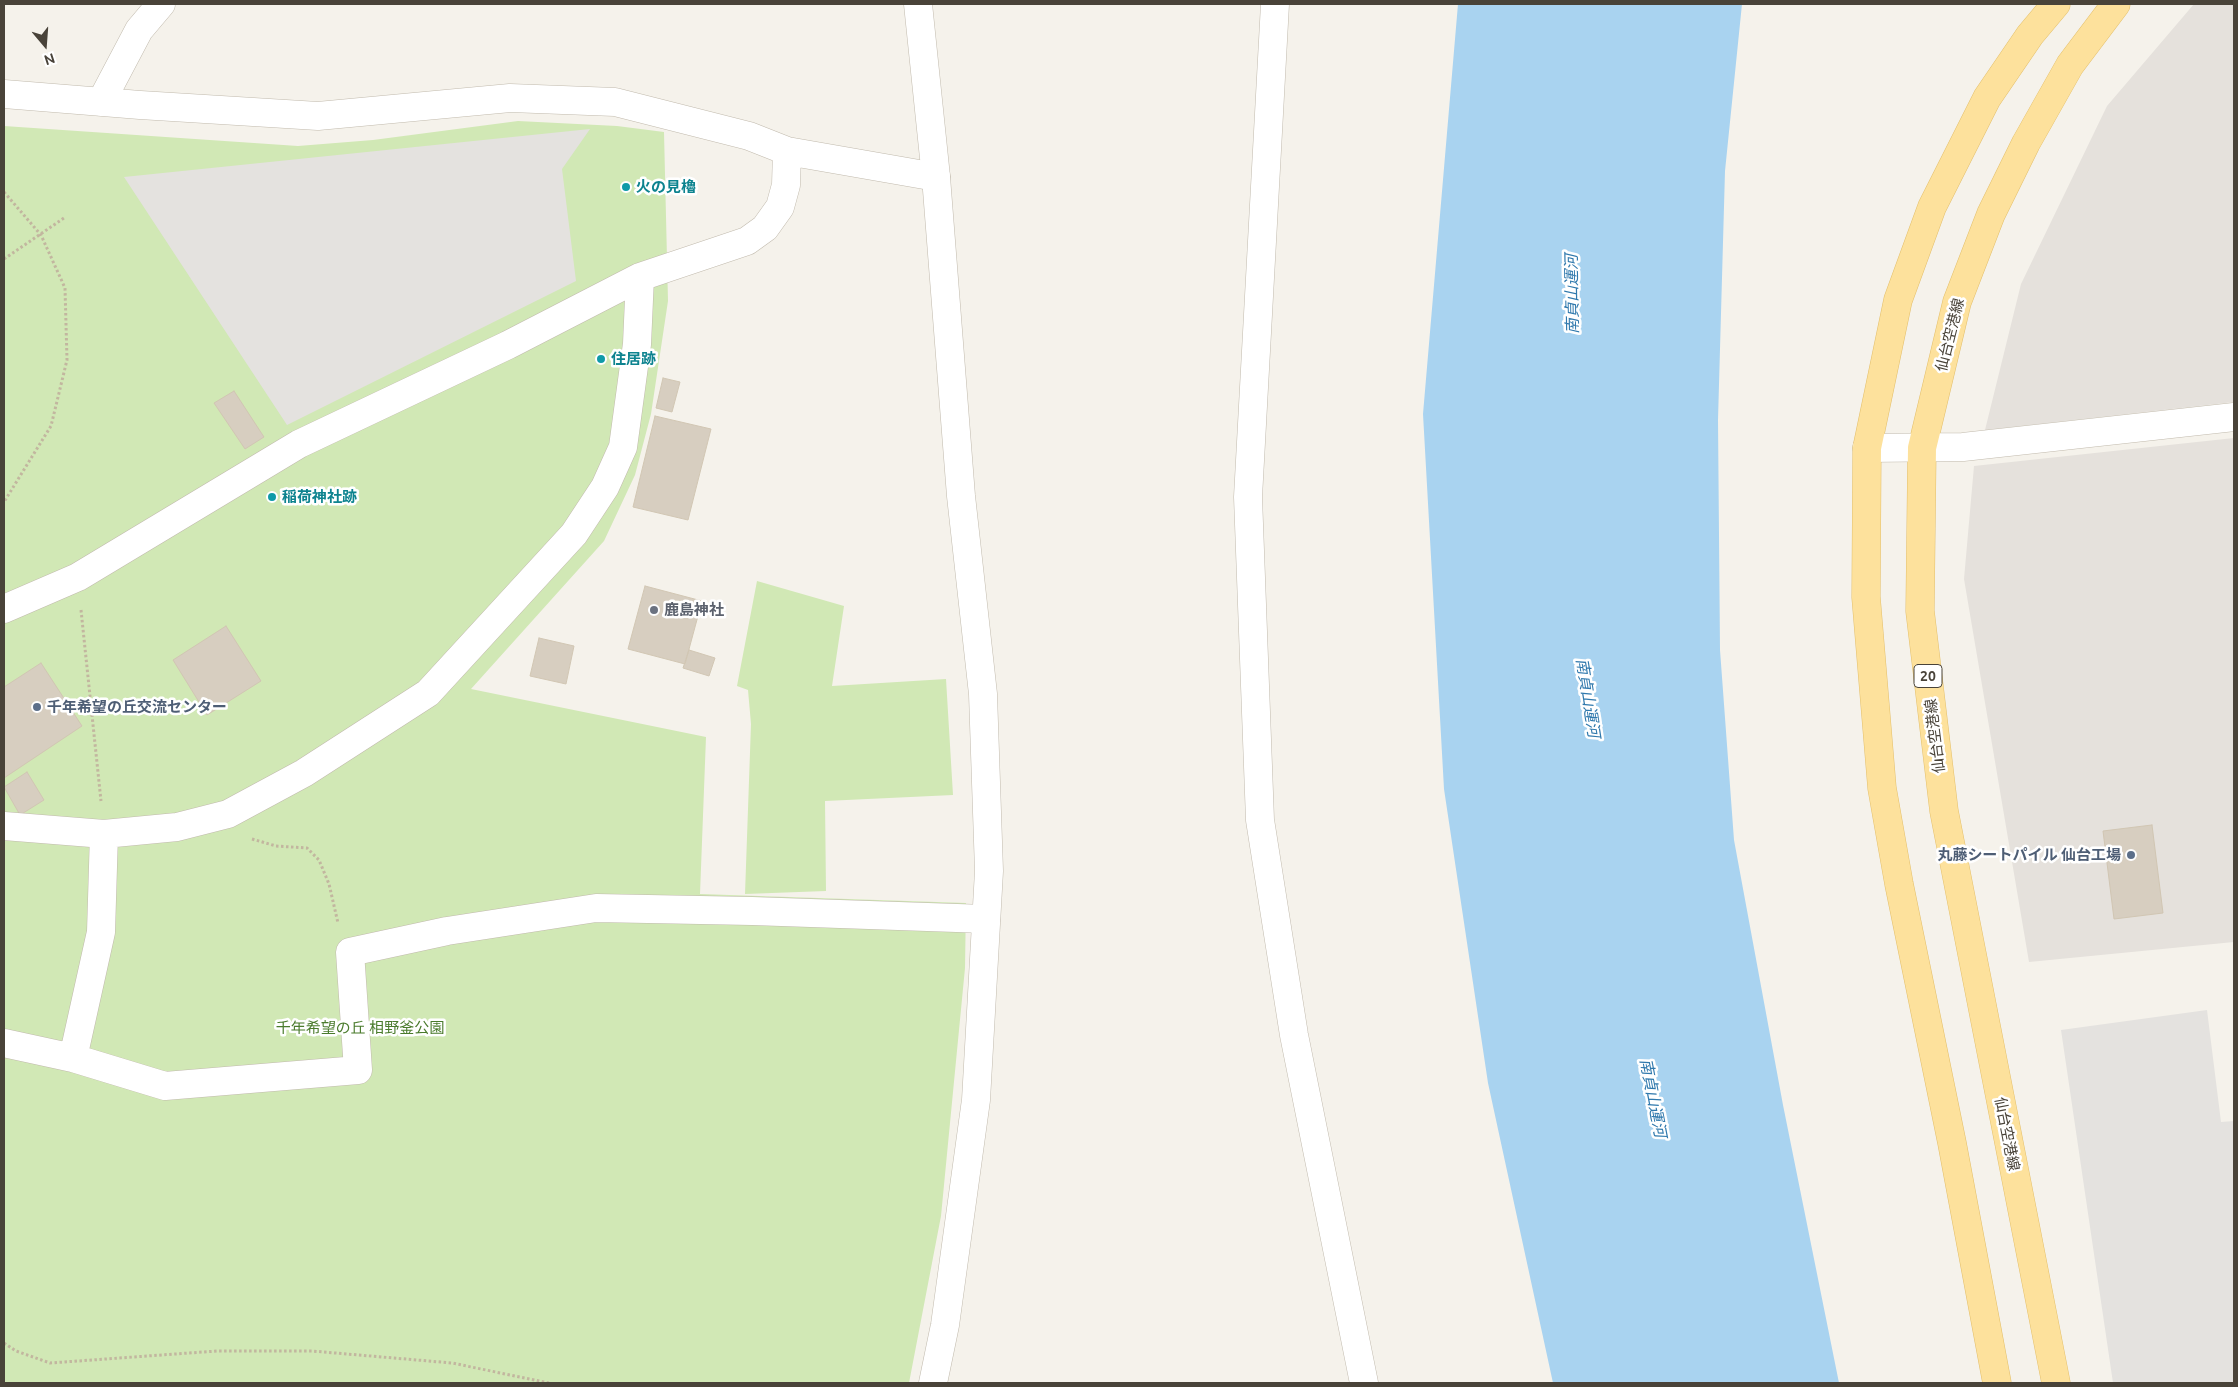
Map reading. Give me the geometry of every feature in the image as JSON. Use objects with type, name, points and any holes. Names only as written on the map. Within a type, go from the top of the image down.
[{"type":"main road","points":[[1996,1383],[1952,1143],[1899,884],[1882,788],[1866,597],[1867,448],[1898,300],[1932,207],[1987,98],[2030,35],[2056,4]]},
{"type":"main road","name":"仙台空港線","points":[[2056,1383],[1944,811],[1920,611],[1922,448],[1956,302],[1991,214],[2026,143],[2070,65],[2116,4]]},
{"type":"street","points":[[100,102],[138,30],[161,4]]},
{"type":"street","points":[[918,4],[936,177],[961,496],[983,694],[989,871],[976,1100],[945,1325],[933,1383]]},
{"type":"street","points":[[1275,4],[1248,497],[1260,820],[1294,1034],[1364,1383]]},
{"type":"street","points":[[4,94],[318,116],[510,98],[615,102],[749,136],[787,151],[936,177]]},
{"type":"street","points":[[4,609],[78,577],[298,444],[508,345],[640,277],[747,242],[765,228],[780,207],[786,185],[787,151]]},
{"type":"street","points":[[4,826],[104,834],[177,827],[228,814],[304,773],[428,693],[574,534],[605,487],[623,447],[637,344],[640,277]]},
{"type":"street","points":[[1867,448],[1963,447],[2234,417]]},
{"type":"street","points":[[73,1058],[101,932],[104,834]]},
{"type":"street","points":[[4,1044],[73,1058],[165,1086],[358,1070],[350,952],[447,931],[596,908],[752,911],[986,920]]},
{"type":"path","points":[[4,192],[41,235],[65,288],[67,360],[51,426],[4,502]]},
{"type":"path","points":[[4,259],[64,218]]},
{"type":"path","points":[[78,577],[104,834]]},
{"type":"path","points":[[228,814],[237,828],[247,838],[276,846],[307,848],[319,860],[329,884],[336,918],[350,952]]},
{"type":"path","points":[[4,1342],[16,1351],[50,1363],[217,1351],[312,1350],[452,1363],[549,1383]]},
{"type":"shaded area","points":[[2194,4],[2234,4],[2234,402],[1985,430],[2021,284],[2107,106]]},
{"type":"shaded area","points":[[590,129],[562,169],[576,281],[287,425],[124,177]]},
{"type":"shaded area","points":[[2234,438],[2234,942],[2029,962],[1964,579],[1974,466]]},
{"type":"shaded area","points":[[2207,1010],[2221,1122],[2234,1121],[2234,1383],[2113,1383],[2061,1030]]},
{"type":"green space","name":"千年希望の丘 相野釜公園","points":[[518,121],[617,126],[664,132],[668,301],[651,414],[635,475],[604,541],[471,689],[706,737],[700,894],[966,903],[965,968],[941,1216],[909,1383],[4,1383],[4,126],[298,146],[373,140]]},
{"type":"green space","points":[[757,581],[844,606],[832,686],[946,679],[953,795],[825,801],[826,891],[745,894],[751,724],[748,690],[737,686]]},
{"type":"water","name":"南貞山運河","points":[[1458,4],[1742,4],[1725,171],[1718,420],[1720,650],[1734,840],[1783,1105],[1839,1383],[1553,1383],[1488,1083],[1444,789],[1423,414]]},
{"type":"building","points":[[663,378],[680,382],[672,412],[656,408]]},
{"type":"building","points":[[234,391],[264,437],[245,449],[214,403]]},
{"type":"building","points":[[655,416],[711,429],[688,520],[633,507]]},
{"type":"building","points":[[645,586],[702,601],[685,664],[628,649]]},
{"type":"building","points":[[226,626],[261,681],[207,715],[173,660]]},
{"type":"building","points":[[539,638],[574,646],[566,684],[530,676]]},
{"type":"building","points":[[689,650],[715,658],[709,676],[683,668]]},
{"type":"building","name":"千年希望の丘交流センター","points":[[41,663],[82,726],[4,778],[4,687]]},
{"type":"building","points":[[27,772],[44,800],[20,815],[4,787]]},
{"type":"building","points":[[2152,825],[2163,913],[2114,919],[2103,831]]},
{"type":"place","name":"火の見櫓","points":[[626,187]]},
{"type":"place","name":"住居跡","points":[[601,359]]},
{"type":"place","name":"稲荷神社跡","points":[[272,497]]},
{"type":"place","name":"鹿島神社","points":[[654,610]]},
{"type":"place","name":"千年希望の丘交流センター","points":[[37,707]]},
{"type":"place","name":"丸藤シートパイル 仙台工場","points":[[2131,855]]}]
